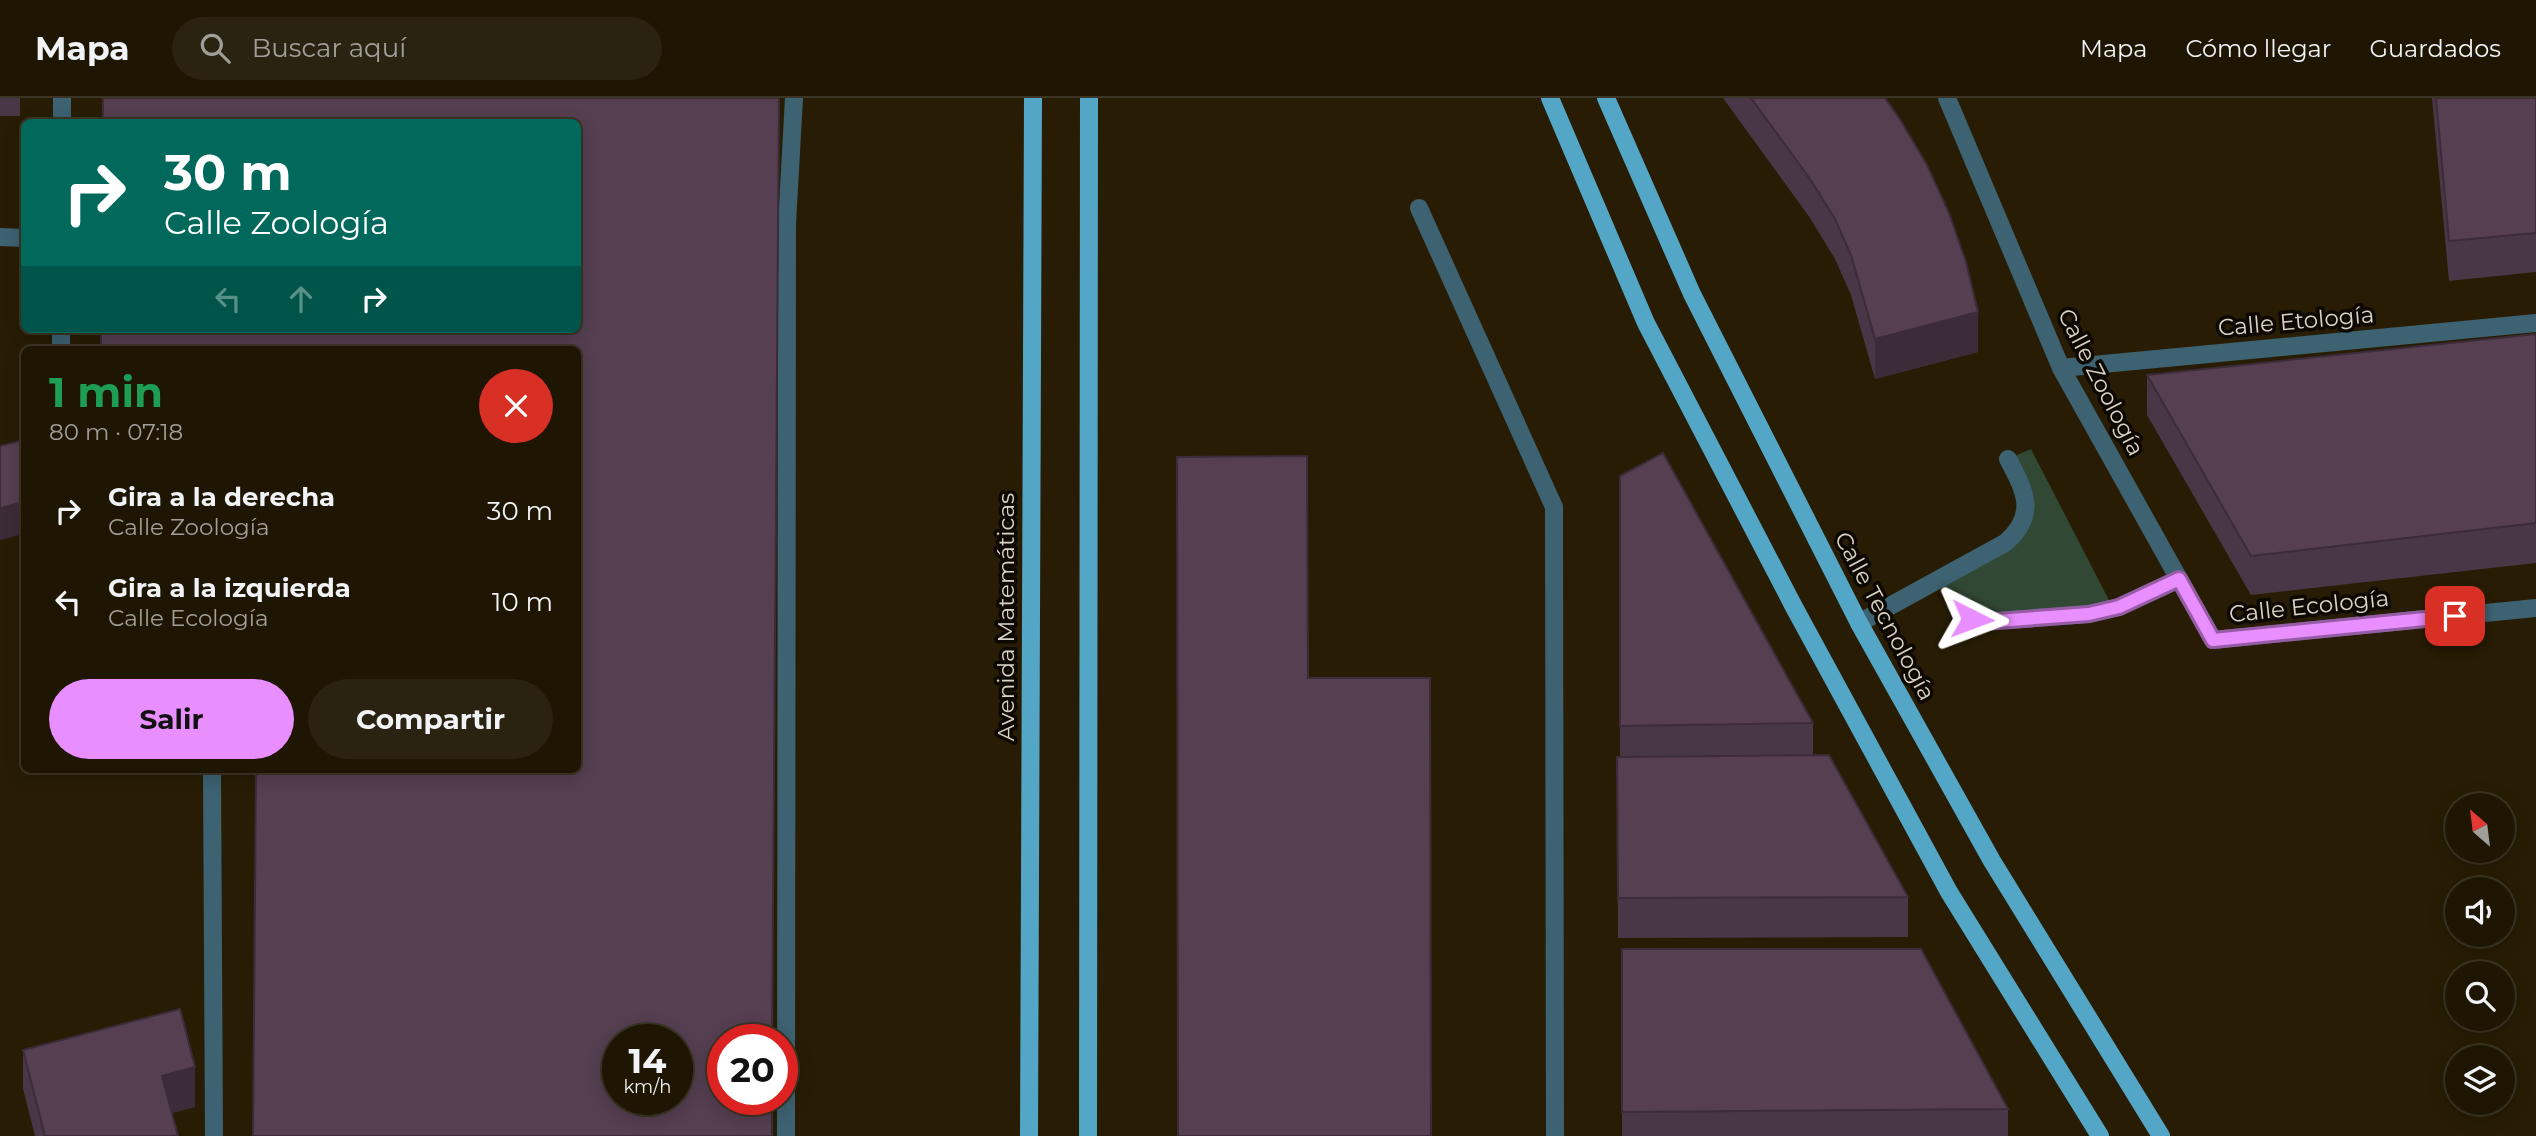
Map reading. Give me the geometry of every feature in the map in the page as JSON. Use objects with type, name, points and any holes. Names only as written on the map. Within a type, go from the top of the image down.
[{"type":"main road","name":"Avenida Matemáticas","points":[[1029,1136],[1033,98]]},
{"type":"main road","points":[[1088,1136],[1089,98]]},
{"type":"main road","points":[[1550,98],[1646,323],[1794,607],[1950,892],[2100,1136]]},
{"type":"main road","name":"Calle Tecnología","points":[[1606,98],[1692,294],[1859,623],[1992,861],[2161,1136]]},
{"type":"street","points":[[62,98],[62,119]]},
{"type":"street","points":[[786,1136],[787,224],[794,98]]},
{"type":"street","name":"Calle Zoología","points":[[1947,98],[2061,368],[2213,640]]},
{"type":"street","points":[[1419,208],[1554,507],[1555,1136]]},
{"type":"street","points":[[0,237],[21,238]]},
{"type":"street","name":"Calle Etología","points":[[2061,368],[2536,323]]},
{"type":"street","points":[[1859,623],[2005,543],[2017,533],[2024,517],[2027,498],[2008,459]]},
{"type":"street","points":[[1956,604],[1961,611],[1983,622],[2089,614],[2119,607],[2179,579]]},
{"type":"street","name":"Calle Ecología","points":[[2213,640],[2536,608]]},
{"type":"street","points":[[212,773],[214,1136]]},
{"type":"green space","points":[[2031,449],[2113,608],[1983,622],[1961,611],[1940,579],[2005,543],[2024,517],[2008,459]]},
{"type":"building","points":[[103,98],[779,98],[772,1024],[707,1024],[707,1115],[772,1115],[772,1136],[253,1136],[256,773],[581,773],[581,346],[101,346],[101,333],[581,333],[581,119],[103,119]]},
{"type":"building","points":[[1751,98],[1885,98],[1927,165],[1949,213],[1966,262],[1978,312],[1875,339],[1851,255],[1835,219],[1810,179]]},
{"type":"building","points":[[2436,98],[2536,98],[2536,233],[2449,241]]},
{"type":"building","points":[[2536,334],[2536,523],[2251,556],[2147,375]]},
{"type":"building","points":[[21,441],[21,503],[0,508],[0,446]]},
{"type":"building","points":[[1663,453],[1813,723],[1620,726],[1620,476]]},
{"type":"building","points":[[1307,456],[1308,678],[1430,678],[1431,1136],[1178,1136],[1177,457]]},
{"type":"building","points":[[1829,755],[1908,897],[1618,898],[1617,757]]},
{"type":"building","points":[[1622,949],[1921,949],[2008,1109],[1622,1112]]},
{"type":"building","points":[[180,1009],[195,1067],[162,1076],[178,1136],[45,1136],[23,1050]]},
{"type":"route","points":[[1972,619],[1983,622],[2089,614],[2119,607],[2179,579],[2213,640],[2455,616]]}]
